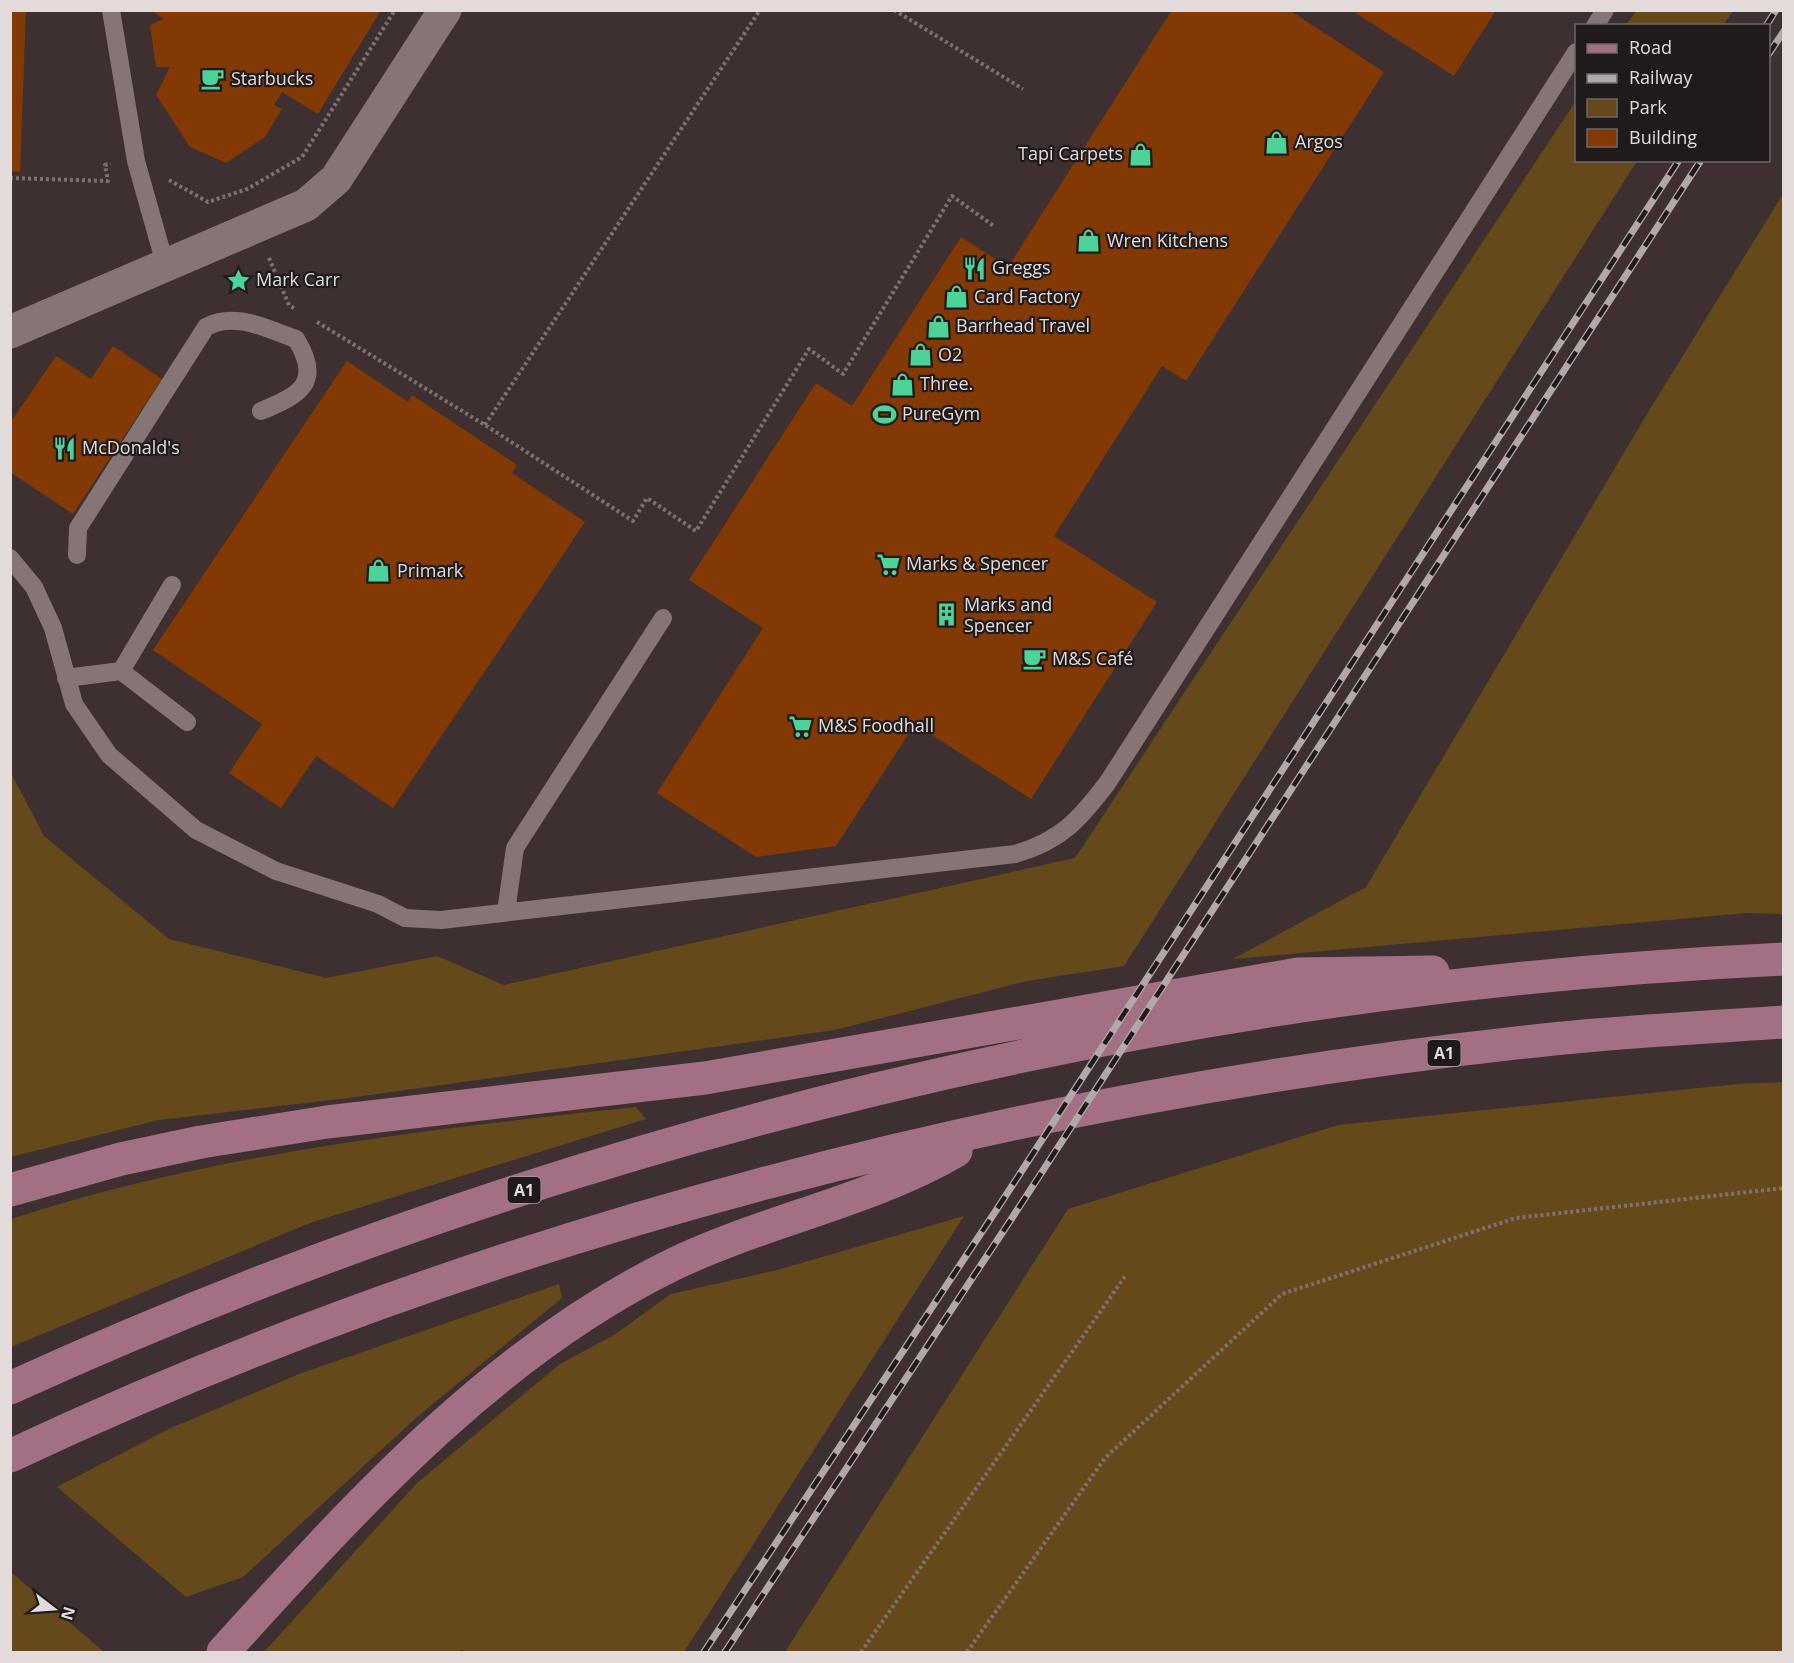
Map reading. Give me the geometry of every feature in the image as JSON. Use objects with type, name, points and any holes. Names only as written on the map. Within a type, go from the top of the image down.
[{"type":"main road","name":"A1","points":[[10,1388],[231,1294],[372,1241],[498,1198],[694,1138],[924,1078],[1057,1048],[1338,1002],[1548,977],[1784,958]]},
{"type":"main road","points":[[10,1190],[121,1159],[213,1140],[327,1122],[705,1078],[1298,974],[1420,971],[1548,977]]},
{"type":"main road","name":"A1","points":[[10,1456],[179,1382],[301,1333],[558,1245],[755,1187],[1000,1128],[1249,1080],[1399,1058],[1556,1039],[1784,1022]]},
{"type":"main road","points":[[223,1653],[282,1587],[439,1428],[527,1354],[563,1328],[673,1265],[732,1239],[876,1189],[934,1163],[1000,1128]]},
{"type":"street","points":[[10,332],[306,205],[336,179],[445,10]]},
{"type":"lane","points":[[111,10],[136,161],[165,264]]},
{"type":"lane","points":[[1596,24],[1605,10]]},
{"type":"lane","points":[[10,558],[34,586],[53,628],[74,704],[110,754],[196,830],[276,871],[378,904],[405,918],[441,920],[1016,854],[1039,848],[1058,837],[1075,823],[1108,782],[1575,54]]},
{"type":"lane","points":[[77,555],[78,528],[206,327],[219,320],[237,319],[296,339],[307,357],[308,378],[294,398],[261,411]]},
{"type":"lane","points":[[121,670],[172,585]]},
{"type":"lane","points":[[506,912],[515,849],[663,618]]},
{"type":"lane","points":[[66,678],[121,670],[187,722]]},
{"type":"path","points":[[10,178],[108,181],[105,165],[136,161],[161,154],[164,177],[208,202],[247,189],[302,157],[395,10]]},
{"type":"path","points":[[485,425],[760,10]]},
{"type":"path","points":[[894,10],[1023,89]]},
{"type":"path","points":[[247,189],[256,228],[290,305],[299,311]]},
{"type":"path","points":[[309,317],[485,425],[633,521],[646,498],[696,531],[809,349],[843,374],[952,196],[995,226]]},
{"type":"path","points":[[967,1653],[1105,1458],[1282,1294],[1516,1218],[1784,1188]]},
{"type":"path","points":[[861,1653],[1126,1275]]},
{"type":"green space","points":[[1636,10],[1733,11],[1724,24],[1627,24]]},
{"type":"green space","points":[[1575,103],[1575,162],[1636,162],[1124,966],[1027,981],[835,1030],[348,1098],[159,1120],[11,1157],[11,773],[44,836],[169,939],[326,978],[437,956],[504,985],[1075,858]]},
{"type":"green space","points":[[1783,194],[1783,914],[1746,913],[1233,959],[1366,887],[1653,404]]},
{"type":"green space","points":[[1783,1082],[1783,1652],[785,1652],[1068,1209],[1338,1125],[1738,1084]]},
{"type":"green space","points":[[636,1107],[646,1119],[310,1223],[11,1347],[11,1219],[86,1196],[241,1161],[399,1135]]},
{"type":"green space","points":[[964,1216],[684,1652],[465,1652],[461,1650],[458,1652],[264,1652],[417,1483],[560,1364],[614,1335],[671,1294],[777,1270]]},
{"type":"green space","points":[[559,1284],[562,1298],[417,1417],[243,1577],[186,1597],[57,1487],[171,1428],[299,1374]]},
{"type":"green space","points":[[11,1572],[104,1652],[11,1652]]},
{"type":"building","points":[[10,10],[26,10],[20,172],[10,171]]},
{"type":"building","points":[[150,10],[381,10],[318,114],[282,92],[274,105],[282,109],[265,137],[226,163],[190,147],[156,95],[170,67],[156,67],[150,25],[164,19]]},
{"type":"building","points":[[1172,10],[1289,10],[1384,72],[1186,381],[1162,366],[1054,536],[1157,602],[1031,799],[915,724],[836,846],[756,857],[657,793],[763,628],[689,580],[816,383],[852,406],[961,237],[1008,267]]},
{"type":"building","points":[[1351,10],[1496,10],[1454,76]]},
{"type":"building","name":"McDonald's","points":[[113,346],[162,379],[73,514],[10,472],[10,423],[56,356],[91,379]]},
{"type":"building","points":[[347,361],[408,402],[412,395],[517,465],[512,473],[585,522],[393,808],[316,756],[281,808],[229,773],[262,724],[153,650]]},
{"type":"railway","points":[[1767,24],[1776,10]]},
{"type":"railway","points":[[1770,52],[1784,31]]},
{"type":"railway","points":[[704,1652],[997,1209],[1678,162]]},
{"type":"railway","points":[[725,1652],[1012,1218],[1700,162]]},
{"type":"place","name":"Starbucks","points":[[213,79]]},
{"type":"place","name":"Argos","points":[[1277,142]]},
{"type":"place","name":"Tapi Carpets","points":[[1141,154]]},
{"type":"place","name":"Wren Kitchens","points":[[1089,241]]},
{"type":"place","name":"Greggs","points":[[974,268]]},
{"type":"place","name":"Mark Carr","points":[[238,280]]},
{"type":"place","name":"Card Factory","points":[[956,297]]},
{"type":"place","name":"Barrhead Travel","points":[[938,326]]},
{"type":"place","name":"O2","points":[[920,355]]},
{"type":"place","name":"Three.","points":[[902,384]]},
{"type":"place","name":"PureGym","points":[[884,414]]},
{"type":"place","name":"McDonald's","points":[[64,448]]},
{"type":"place","name":"Marks & Spencer","points":[[888,564]]},
{"type":"place","name":"Primark","points":[[379,571]]},
{"type":"place","name":"Marks and Spencer","points":[[946,615]]},
{"type":"place","name":"M&S Café","points":[[1034,659]]},
{"type":"place","name":"M&S Foodhall","points":[[800,726]]}]
